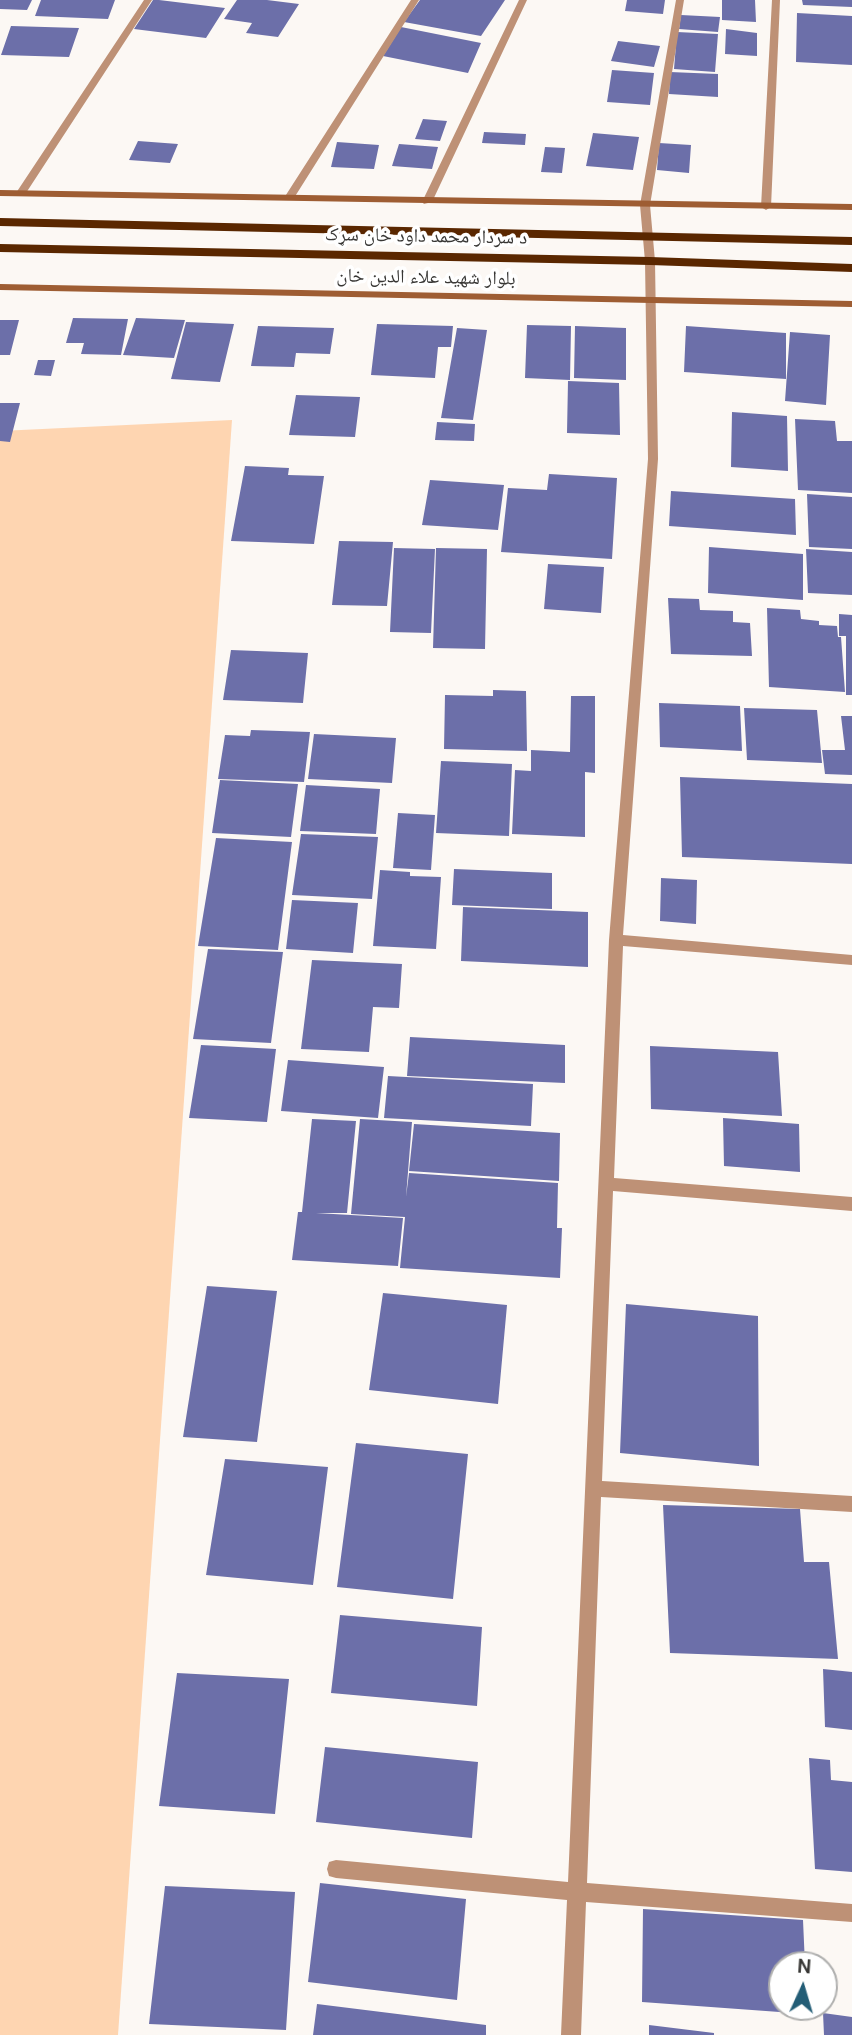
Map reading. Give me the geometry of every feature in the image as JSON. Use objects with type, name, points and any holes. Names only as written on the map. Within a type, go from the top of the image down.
[{"type":"highway","name":"د سردار محمد داود خان سړک","points":[[0,222],[852,241]]},
{"type":"highway","name":"د سردار محمد داود خان سړک","points":[[0,248],[650,261],[852,268]]},
{"type":"street","points":[[21,193],[148,0]]},
{"type":"street","points":[[289,198],[415,0]]},
{"type":"street","points":[[426,202],[523,0]]},
{"type":"street","points":[[571,2035],[579,1892],[616,940],[653,460],[650,261],[645,205],[680,0]]},
{"type":"street","points":[[766,207],[776,0]]},
{"type":"street","points":[[0,193],[852,207]]},
{"type":"street","name":"بلوار شهید علاء الدین خان","points":[[0,287],[852,304]]},
{"type":"street","points":[[616,940],[852,960]]},
{"type":"street","points":[[607,1184],[852,1204]]},
{"type":"street","points":[[595,1489],[852,1504]]},
{"type":"street","points":[[336,1869],[579,1892],[852,1913]]},
{"type":"shaded area","points":[[232,420],[118,2035],[0,2035],[0,431]]},
{"type":"building","points":[[0,0],[32,0],[27,10],[0,9]]},
{"type":"building","points":[[41,0],[115,0],[108,19],[35,16]]},
{"type":"building","points":[[153,0],[225,8],[206,38],[134,29]]},
{"type":"building","points":[[237,0],[299,4],[278,37],[246,33],[252,23],[224,19]]},
{"type":"building","points":[[420,0],[505,0],[481,36],[404,22]]},
{"type":"building","points":[[627,0],[665,0],[663,14],[625,11]]},
{"type":"building","points":[[722,0],[755,0],[756,22],[722,20]]},
{"type":"building","points":[[802,0],[852,0],[852,7],[803,5]]},
{"type":"building","points":[[797,13],[852,16],[852,65],[796,62]]},
{"type":"building","points":[[681,15],[720,17],[718,32],[679,29]]},
{"type":"building","points":[[11,26],[79,28],[69,57],[1,55]]},
{"type":"building","points":[[401,27],[481,43],[468,73],[383,56]]},
{"type":"building","points":[[726,29],[757,33],[757,56],[725,54]]},
{"type":"building","points":[[677,32],[718,34],[715,72],[674,69]]},
{"type":"building","points":[[618,41],[660,46],[654,67],[611,61]]},
{"type":"building","points":[[612,70],[654,73],[650,105],[607,102]]},
{"type":"building","points":[[670,72],[718,74],[718,97],[669,94]]},
{"type":"building","points":[[423,119],[447,121],[440,141],[415,139]]},
{"type":"building","points":[[484,132],[526,134],[525,145],[482,143]]},
{"type":"building","points":[[593,133],[639,137],[633,170],[586,166]]},
{"type":"building","points":[[138,141],[178,144],[170,163],[129,160]]},
{"type":"building","points":[[337,142],[379,145],[374,169],[331,167]]},
{"type":"building","points":[[659,143],[691,145],[689,173],[657,170]]},
{"type":"building","points":[[399,144],[438,147],[432,169],[392,166]]},
{"type":"building","points":[[545,147],[565,148],[562,173],[541,172]]},
{"type":"building","points":[[73,318],[128,319],[121,355],[81,354],[84,343],[66,343]]},
{"type":"building","points":[[136,318],[185,320],[174,358],[123,355]]},
{"type":"building","points":[[0,320],[19,320],[10,355],[0,355]]},
{"type":"building","points":[[186,322],[234,324],[220,382],[171,379]]},
{"type":"building","points":[[377,324],[453,326],[451,347],[438,347],[435,378],[371,375]]},
{"type":"building","points":[[527,325],[571,326],[570,380],[525,378]]},
{"type":"building","points":[[258,326],[334,328],[330,354],[296,353],[294,367],[251,366]]},
{"type":"building","points":[[575,326],[626,328],[626,380],[574,378]]},
{"type":"building","points":[[686,326],[786,333],[786,379],[684,372]]},
{"type":"building","points":[[457,328],[487,330],[473,420],[441,418]]},
{"type":"building","points":[[790,332],[830,335],[826,405],[785,401]]},
{"type":"building","points":[[38,360],[55,360],[51,376],[34,375]]},
{"type":"building","points":[[568,381],[619,383],[620,435],[567,433]]},
{"type":"building","points":[[296,395],[360,397],[355,437],[289,435]]},
{"type":"building","points":[[0,403],[20,403],[10,442],[0,441]]},
{"type":"building","points":[[732,412],[787,416],[788,471],[731,467]]},
{"type":"building","points":[[795,419],[835,421],[837,441],[852,441],[852,493],[798,490]]},
{"type":"building","points":[[437,422],[475,424],[474,441],[435,440]]},
{"type":"building","points":[[245,466],[289,468],[288,475],[324,476],[314,544],[231,541]]},
{"type":"building","points":[[549,474],[617,478],[612,559],[501,552],[508,488],[547,490]]},
{"type":"building","points":[[430,480],[504,485],[498,530],[422,525]]},
{"type":"building","points":[[671,491],[795,499],[796,535],[669,526]]},
{"type":"building","points":[[807,494],[852,497],[852,549],[809,547]]},
{"type":"building","points":[[339,541],[393,542],[387,606],[332,605]]},
{"type":"building","points":[[709,547],[803,554],[803,600],[708,593]]},
{"type":"building","points":[[394,548],[435,549],[431,633],[390,632]]},
{"type":"building","points":[[436,548],[487,549],[485,649],[433,648]]},
{"type":"building","points":[[806,549],[852,552],[852,595],[808,593]]},
{"type":"building","points":[[548,564],[604,567],[601,613],[544,609]]},
{"type":"building","points":[[668,598],[699,599],[700,610],[733,611],[733,622],[750,623],[752,656],[671,654]]},
{"type":"building","points":[[767,608],[800,610],[801,619],[819,621],[819,625],[837,626],[838,637],[841,637],[845,692],[769,687]]},
{"type":"building","points":[[839,614],[852,615],[852,695],[846,695],[846,636],[839,636]]},
{"type":"building","points":[[231,650],[308,653],[303,703],[223,700]]},
{"type":"building","points":[[493,690],[526,691],[527,751],[444,749],[445,695],[493,696]]},
{"type":"building","points":[[571,696],[595,696],[595,773],[585,772],[585,837],[512,834],[515,770],[531,771],[531,750],[570,752]]},
{"type":"building","points":[[659,703],[740,706],[742,751],[660,747]]},
{"type":"building","points":[[744,708],[817,710],[822,763],[747,760]]},
{"type":"building","points":[[841,716],[852,716],[852,775],[825,774],[822,750],[845,750]]},
{"type":"building","points":[[251,730],[310,732],[304,782],[218,779],[225,735],[250,736]]},
{"type":"building","points":[[314,734],[396,738],[392,783],[308,779]]},
{"type":"building","points":[[441,761],[512,764],[509,836],[436,833]]},
{"type":"building","points":[[680,777],[852,784],[852,864],[682,857]]},
{"type":"building","points":[[220,780],[298,784],[291,837],[212,833]]},
{"type":"building","points":[[306,785],[380,789],[376,834],[300,831]]},
{"type":"building","points":[[398,813],[435,815],[431,870],[393,868]]},
{"type":"building","points":[[301,834],[378,837],[372,899],[292,895]]},
{"type":"building","points":[[216,838],[292,842],[278,950],[198,946]]},
{"type":"building","points":[[454,869],[552,873],[552,909],[452,905]]},
{"type":"building","points":[[380,870],[410,872],[410,876],[441,877],[436,949],[373,946]]},
{"type":"building","points":[[661,878],[697,880],[696,924],[660,921]]},
{"type":"building","points":[[292,900],[358,903],[353,953],[286,949]]},
{"type":"building","points":[[463,907],[588,912],[588,967],[461,961]]},
{"type":"building","points":[[208,949],[283,952],[271,1043],[193,1039]]},
{"type":"building","points":[[312,960],[402,964],[399,1008],[373,1007],[369,1052],[301,1049]]},
{"type":"building","points":[[410,1037],[565,1045],[565,1083],[407,1076]]},
{"type":"building","points":[[201,1045],[276,1049],[267,1122],[189,1118]]},
{"type":"building","points":[[650,1046],[778,1052],[782,1116],[651,1109]]},
{"type":"building","points":[[288,1060],[384,1067],[378,1118],[281,1111]]},
{"type":"building","points":[[388,1076],[533,1084],[531,1126],[384,1118]]},
{"type":"building","points":[[723,1118],[799,1124],[800,1172],[724,1166]]},
{"type":"building","points":[[312,1119],[356,1121],[347,1213],[316,1213],[403,1218],[398,1266],[292,1260],[298,1212],[302,1212]]},
{"type":"building","points":[[360,1119],[412,1122],[406,1197],[409,1173],[558,1183],[557,1228],[562,1228],[560,1278],[400,1268],[405,1217],[351,1214]]},
{"type":"building","points":[[414,1124],[560,1133],[559,1181],[409,1171]]},
{"type":"building","points":[[207,1286],[277,1291],[257,1442],[183,1437]]},
{"type":"building","points":[[383,1293],[507,1305],[498,1404],[369,1390]]},
{"type":"building","points":[[626,1304],[758,1316],[759,1466],[620,1453]]},
{"type":"building","points":[[356,1443],[468,1454],[453,1599],[337,1587]]},
{"type":"building","points":[[225,1459],[328,1467],[313,1585],[206,1575]]},
{"type":"building","points":[[663,1505],[800,1509],[804,1562],[829,1562],[838,1659],[670,1653]]},
{"type":"building","points":[[340,1615],[482,1627],[477,1706],[331,1693]]},
{"type":"building","points":[[823,1669],[852,1672],[852,1730],[825,1727]]},
{"type":"building","points":[[177,1673],[289,1679],[275,1814],[159,1806]]},
{"type":"building","points":[[325,1747],[478,1762],[472,1838],[316,1822]]},
{"type":"building","points":[[809,1758],[830,1760],[831,1780],[852,1782],[852,1872],[815,1869]]},
{"type":"building","points":[[320,1883],[466,1899],[457,2000],[308,1982]]},
{"type":"building","points":[[165,1886],[295,1892],[286,2030],[149,2024]]},
{"type":"building","points":[[643,1909],[803,1920],[804,1951],[768,1951],[768,2011],[642,2002]]},
{"type":"building","points":[[317,2004],[486,2025],[486,2035],[313,2035]]},
{"type":"building","points":[[838,2015],[852,2017],[852,2035],[824,2035],[823,2021],[838,2021]]},
{"type":"building","points":[[649,2025],[714,2033],[714,2035],[649,2035]]}]
